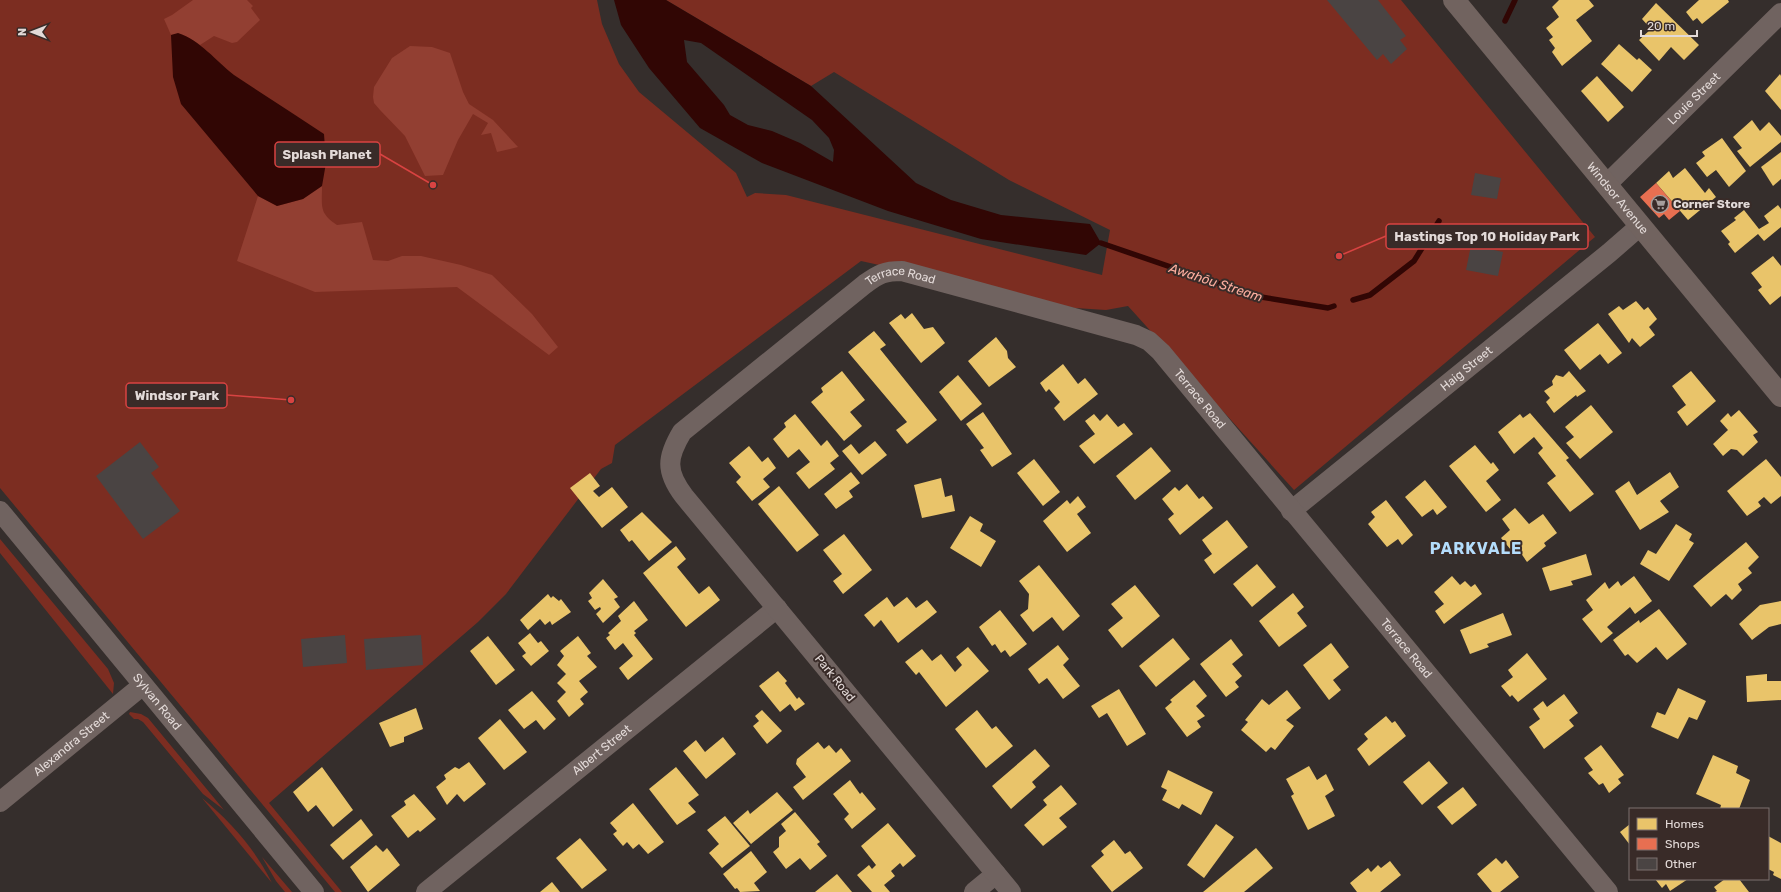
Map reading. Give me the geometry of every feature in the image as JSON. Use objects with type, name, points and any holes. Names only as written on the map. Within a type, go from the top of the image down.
[{"type":"main road","name":"Windsor Avenue","points":[[1454,0],[1781,396]]},
{"type":"street","name":"Louie Street","points":[[1607,184],[1781,13]]},
{"type":"street","name":"Haig Street","points":[[1291,511],[1610,253],[1640,226]]},
{"type":"street","name":"Terrace Road","points":[[670,459],[673,447],[682,432],[880,273],[902,271],[1136,335],[1149,341],[1161,352],[1291,511],[1608,892]]},
{"type":"street","name":"Park Road","points":[[670,459],[670,472],[674,484],[1011,892]]},
{"type":"street","name":"Sylvan Road","points":[[0,511],[314,892]]},
{"type":"street","name":"Albert Street","points":[[426,892],[777,608]]},
{"type":"street","name":"Alexandra Street","points":[[0,802],[143,685]]},
{"type":"street","points":[[974,892],[996,874]]},
{"type":"shaded area","points":[[0,0],[597,0],[602,24],[619,64],[639,92],[736,173],[747,197],[755,193],[786,195],[1102,275],[1110,230],[1009,180],[834,72],[811,86],[666,0],[1401,0],[1595,237],[1294,490],[1128,306],[1106,310],[1075,308],[861,261],[615,445],[612,463],[601,469],[506,594],[478,622],[269,803],[342,892],[335,892],[0,488]]},
{"type":"shaded area","points":[[193,0],[247,0],[253,6],[251,8],[260,20],[237,42],[232,43],[214,36],[200,45],[183,35],[171,35],[164,19]]},
{"type":"shaded area","points":[[614,0],[666,0],[811,86],[916,183],[951,200],[1001,215],[1090,224],[1101,243],[1086,255],[981,239],[888,211],[762,163],[700,128],[649,68],[621,25]],"holes":[[[684,40],[701,43],[812,120],[829,138],[834,150],[833,162],[800,143],[772,131],[748,125],[730,115],[724,105],[687,62]]]},
{"type":"shaded area","points":[[178,33],[186,36],[201,46],[234,75],[324,134],[326,163],[322,186],[303,199],[277,206],[258,196],[181,104],[173,77],[171,35]]},
{"type":"shaded area","points":[[410,46],[432,47],[450,53],[463,92],[469,104],[493,120],[518,147],[497,152],[491,133],[481,135],[488,123],[473,114],[458,140],[443,175],[425,176],[405,136],[374,103],[373,97],[374,87],[392,58]]},
{"type":"shaded area","points":[[322,186],[322,204],[324,213],[337,225],[362,222],[373,260],[388,261],[402,256],[421,256],[461,265],[492,275],[532,314],[558,347],[549,355],[457,287],[315,292],[237,261],[258,196],[277,206],[303,199]]},
{"type":"shaded area","points":[[0,539],[108,669],[114,683],[113,694],[0,553]]},
{"type":"shaded area","points":[[130,712],[141,714],[148,718],[224,810],[203,794],[143,722],[138,719],[134,719],[129,714]]},
{"type":"shaded area","points":[[202,798],[242,837],[258,859],[272,883]]},
{"type":"shaded area","points":[[262,857],[292,892],[285,892],[276,881]]},
{"type":"building: Homes","points":[[1559,0],[1589,0],[1594,6],[1576,20],[1592,41],[1562,66],[1552,52],[1555,48],[1549,40],[1553,37],[1546,28],[1559,17],[1552,7]]},
{"type":"building: Homes","points":[[1699,0],[1728,0],[1729,2],[1702,24],[1697,18],[1693,21],[1686,12]]},
{"type":"building: Homes","points":[[1656,3],[1699,45],[1684,60],[1671,47],[1659,61],[1639,40],[1651,29],[1642,19]]},
{"type":"building: Homes","points":[[1619,44],[1637,60],[1639,58],[1652,70],[1632,92],[1601,64]]},
{"type":"building: Homes","points":[[1780,74],[1781,76],[1781,110],[1765,91]]},
{"type":"building: Homes","points":[[1597,76],[1624,107],[1608,122],[1581,91]]},
{"type":"building: Homes","points":[[1752,120],[1760,131],[1769,122],[1781,136],[1781,142],[1750,167],[1737,151],[1742,148],[1733,137]]},
{"type":"building: Homes","points":[[1722,138],[1746,171],[1729,187],[1716,170],[1707,177],[1696,163],[1705,156],[1702,152]]},
{"type":"building: Homes","points":[[1781,152],[1781,179],[1773,186],[1761,167]]},
{"type":"building: Homes","points":[[1685,168],[1705,193],[1709,188],[1716,197],[1688,220],[1656,183],[1669,171],[1673,178]]},
{"type":"building: Homes","points":[[1778,205],[1781,209],[1781,227],[1764,241],[1758,234],[1735,253],[1728,244],[1730,242],[1721,231],[1736,220],[1734,218],[1744,210],[1759,229],[1769,223],[1764,216]]},
{"type":"building: Homes","points":[[1773,256],[1781,266],[1781,296],[1770,305],[1758,290],[1762,287],[1751,273]]},
{"type":"building: Homes","points":[[1636,301],[1644,310],[1648,307],[1657,319],[1649,327],[1655,335],[1640,347],[1632,338],[1629,343],[1608,314],[1619,306],[1623,310]]},
{"type":"building: Homes","points":[[912,313],[924,329],[933,327],[945,343],[921,363],[889,323],[901,314],[905,319]]},
{"type":"building: Homes","points":[[1598,323],[1622,353],[1608,364],[1600,354],[1580,370],[1564,350]]},
{"type":"building: Homes","points":[[874,331],[886,345],[880,349],[937,420],[907,444],[896,430],[907,422],[848,352]]},
{"type":"building: Homes","points":[[996,337],[1007,351],[1008,358],[1016,367],[989,387],[968,361]]},
{"type":"building: Homes","points":[[1063,364],[1078,384],[1085,378],[1098,394],[1064,421],[1054,408],[1060,402],[1049,389],[1046,392],[1040,383]]},
{"type":"building: Homes","points":[[842,371],[865,400],[850,412],[862,426],[844,441],[811,402],[823,392],[821,388]]},
{"type":"building: Homes","points":[[1569,371],[1586,391],[1577,397],[1576,395],[1554,413],[1546,402],[1550,398],[1544,391],[1553,385],[1552,381],[1556,375],[1563,377]]},
{"type":"building: Homes","points":[[1691,371],[1716,401],[1687,426],[1677,412],[1686,405],[1672,386]]},
{"type":"building: Homes","points":[[958,375],[982,404],[961,421],[939,392]]},
{"type":"building: Homes","points":[[1591,405],[1613,432],[1580,459],[1566,443],[1574,437],[1565,427]]},
{"type":"building: Homes","points":[[1739,410],[1758,432],[1753,435],[1758,442],[1743,456],[1737,450],[1731,449],[1723,456],[1713,444],[1728,430],[1720,421],[1728,413],[1731,417]]},
{"type":"building: Homes","points":[[983,412],[1012,454],[992,467],[980,450],[984,448],[966,424]]},
{"type":"building: Homes","points":[[1530,413],[1569,458],[1566,460],[1594,494],[1570,512],[1547,483],[1556,476],[1538,453],[1543,448],[1534,437],[1514,454],[1498,432],[1520,414],[1523,418]]},
{"type":"building: Homes","points":[[795,414],[821,446],[827,440],[839,456],[830,463],[835,469],[809,489],[796,473],[810,462],[799,449],[788,458],[773,439],[786,427],[784,423]]},
{"type":"building: Homes","points":[[1094,414],[1100,421],[1107,414],[1118,427],[1124,423],[1133,434],[1094,464],[1079,446],[1095,434],[1085,421]]},
{"type":"building: Homes","points":[[875,441],[887,455],[862,475],[842,451],[851,444],[859,454]]},
{"type":"building: Homes","points":[[1475,445],[1491,464],[1493,462],[1499,470],[1486,481],[1501,500],[1486,512],[1449,466]]},
{"type":"building: Homes","points":[[749,446],[762,462],[768,457],[776,468],[763,479],[770,487],[752,501],[736,482],[741,477],[729,463]]},
{"type":"building: Homes","points":[[1151,447],[1171,471],[1135,500],[1116,476]]},
{"type":"building: Homes","points":[[1034,459],[1060,492],[1043,506],[1017,473]]},
{"type":"building: Homes","points":[[1766,459],[1781,477],[1781,496],[1771,504],[1764,497],[1758,502],[1761,506],[1747,516],[1727,491]]},
{"type":"building: Homes","points":[[851,472],[860,483],[849,491],[853,497],[836,509],[824,494]]},
{"type":"building: Homes","points":[[1670,472],[1679,487],[1660,501],[1669,512],[1640,530],[1615,491],[1629,481],[1637,495]]},
{"type":"building: Homes","points":[[590,473],[600,486],[593,491],[599,497],[612,487],[628,507],[602,528],[570,488]]},
{"type":"building: Homes","points":[[941,478],[945,497],[952,495],[955,511],[922,518],[914,485]]},
{"type":"building: Homes","points":[[1425,480],[1447,507],[1437,515],[1433,509],[1422,517],[1405,497]]},
{"type":"building: Homes","points":[[1187,484],[1199,499],[1203,496],[1213,508],[1180,535],[1168,519],[1174,514],[1162,499],[1175,487],[1179,491]]},
{"type":"building: Homes","points":[[779,486],[819,535],[797,552],[758,504]]},
{"type":"building: Homes","points":[[1078,496],[1086,507],[1077,514],[1091,533],[1067,552],[1043,521],[1067,500],[1070,504]]},
{"type":"building: Homes","points":[[1386,500],[1413,535],[1402,545],[1398,539],[1387,547],[1368,524],[1375,517],[1371,512]]},
{"type":"building: Homes","points":[[1515,508],[1529,524],[1543,514],[1557,533],[1544,543],[1546,546],[1527,562],[1516,546],[1511,550],[1501,538],[1510,530],[1502,519]]},
{"type":"building: Homes","points":[[642,512],[672,542],[649,561],[632,540],[629,542],[620,530]]},
{"type":"building: Homes","points":[[970,516],[983,524],[980,531],[996,541],[981,567],[950,548]]},
{"type":"building: Homes","points":[[1227,520],[1248,547],[1214,574],[1204,560],[1212,554],[1202,540]]},
{"type":"building: Homes","points":[[1676,524],[1692,534],[1689,540],[1694,543],[1669,581],[1640,564],[1648,550],[1656,554]]},
{"type":"building: Homes","points":[[844,534],[872,570],[843,594],[833,581],[842,574],[823,550]]},
{"type":"building: Homes","points":[[1746,542],[1759,557],[1748,568],[1752,573],[1738,584],[1742,590],[1732,600],[1726,594],[1711,607],[1693,586]]},
{"type":"building: Homes","points":[[676,546],[686,559],[677,567],[699,594],[709,586],[720,600],[686,627],[643,573]]},
{"type":"building: Homes","points":[[1586,554],[1592,575],[1571,581],[1573,585],[1550,591],[1542,568]]},
{"type":"building: Homes","points":[[1257,564],[1276,587],[1252,607],[1233,584]]},
{"type":"building: Homes","points":[[1039,565],[1080,616],[1063,631],[1052,617],[1033,632],[1020,615],[1028,609],[1029,594],[1019,581]]},
{"type":"building: Homes","points":[[1452,576],[1460,585],[1465,581],[1471,587],[1475,584],[1482,594],[1444,624],[1435,611],[1444,604],[1434,592]]},
{"type":"building: Homes","points":[[1634,576],[1652,601],[1635,614],[1630,607],[1607,627],[1613,633],[1601,643],[1582,619],[1593,610],[1586,600],[1605,582],[1609,589],[1618,581],[1621,586]]},
{"type":"building: Homes","points":[[603,579],[618,597],[614,599],[620,607],[603,623],[596,614],[601,609],[600,607],[595,610],[588,601],[592,598],[589,593]]},
{"type":"building: Homes","points":[[1135,585],[1160,616],[1122,648],[1108,630],[1123,618],[1111,604]]},
{"type":"building: Homes","points":[[1293,593],[1304,607],[1297,613],[1307,626],[1279,647],[1259,621]]},
{"type":"building: Homes","points":[[548,594],[551,598],[553,596],[559,601],[561,599],[571,612],[552,625],[550,621],[545,625],[540,619],[528,630],[520,620]]},
{"type":"building: Homes","points":[[887,597],[894,607],[907,597],[916,608],[927,600],[937,612],[898,643],[881,620],[874,627],[864,615]]},
{"type":"building: Homes","points":[[634,601],[648,620],[634,631],[636,633],[634,635],[653,659],[628,680],[619,668],[633,656],[623,643],[615,650],[606,638],[610,635],[608,633],[621,621],[618,616]]},
{"type":"building: Homes","points":[[1781,601],[1781,624],[1769,627],[1752,640],[1739,624],[1760,605]]},
{"type":"building: Homes","points":[[1659,609],[1687,644],[1667,660],[1656,647],[1637,663],[1628,654],[1625,656],[1613,640],[1639,620],[1640,623]]},
{"type":"building: Homes","points":[[1000,610],[1027,644],[1010,657],[1005,650],[1001,653],[995,644],[992,646],[979,627]]},
{"type":"building: Homes","points":[[1503,613],[1512,635],[1487,644],[1489,647],[1470,654],[1460,630]]},
{"type":"building: Homes","points":[[530,633],[538,643],[541,641],[549,651],[531,666],[522,656],[526,653],[518,643]]},
{"type":"building: Homes","points":[[488,636],[515,670],[496,685],[470,651]]},
{"type":"building: Homes","points":[[578,636],[591,653],[587,656],[597,667],[579,681],[588,692],[580,699],[584,704],[569,717],[557,701],[566,692],[557,683],[566,674],[557,665],[564,656],[560,651]]},
{"type":"building: Homes","points":[[1173,638],[1190,659],[1156,687],[1139,666]]},
{"type":"building: Homes","points":[[1231,639],[1243,655],[1232,664],[1242,676],[1235,682],[1239,687],[1226,697],[1200,664]]},
{"type":"building: Homes","points":[[1331,643],[1349,667],[1333,680],[1341,690],[1329,700],[1303,665]]},
{"type":"building: Homes","points":[[1058,645],[1069,659],[1063,665],[1080,686],[1063,699],[1047,678],[1039,684],[1028,669]]},
{"type":"building: Homes","points":[[968,647],[989,671],[946,707],[919,672],[916,675],[905,662],[922,649],[932,661],[941,654],[955,672],[962,665],[956,657]]},
{"type":"building: Homes","points":[[1527,653],[1547,679],[1518,702],[1512,695],[1510,697],[1501,686],[1513,677],[1508,670]]},
{"type":"building: Homes","points":[[778,671],[787,681],[785,683],[797,699],[799,697],[805,704],[795,711],[790,704],[780,712],[759,686]]},
{"type":"building: Homes","points":[[1767,674],[1767,681],[1781,681],[1781,700],[1747,702],[1746,676]]},
{"type":"building: Homes","points":[[1194,680],[1207,696],[1196,706],[1205,716],[1197,721],[1201,727],[1187,737],[1165,708],[1172,702],[1170,700]]},
{"type":"building: Homes","points":[[1678,688],[1706,701],[1697,720],[1689,717],[1678,739],[1651,727],[1657,712],[1665,715]]},
{"type":"building: Homes","points":[[1119,689],[1146,734],[1127,746],[1107,713],[1099,718],[1091,706]]},
{"type":"building: Homes","points":[[1287,690],[1301,708],[1286,720],[1294,726],[1275,750],[1271,747],[1266,752],[1241,730],[1248,722],[1245,720],[1262,699],[1269,705]]},
{"type":"building: Homes","points":[[532,691],[556,719],[544,730],[536,720],[524,729],[508,710]]},
{"type":"building: Homes","points":[[1564,694],[1578,713],[1569,720],[1574,726],[1544,749],[1529,727],[1540,719],[1533,709],[1543,701],[1547,707]]},
{"type":"building: Homes","points":[[416,708],[423,729],[404,737],[404,742],[390,747],[379,723]]},
{"type":"building: Homes","points":[[762,710],[782,731],[767,744],[753,726],[759,721],[755,716]]},
{"type":"building: Homes","points":[[977,710],[992,729],[996,726],[1013,746],[986,768],[955,729]]},
{"type":"building: Homes","points":[[1386,716],[1392,723],[1395,721],[1406,736],[1369,766],[1357,749],[1368,739],[1364,734]]},
{"type":"building: Homes","points":[[500,719],[527,752],[504,770],[478,738]]},
{"type":"building: Homes","points":[[723,737],[736,754],[706,779],[683,751],[696,740],[705,752]]},
{"type":"building: Homes","points":[[818,742],[824,749],[829,745],[836,753],[841,748],[851,761],[803,800],[793,787],[806,777],[796,764],[797,759]]},
{"type":"building: Homes","points":[[1601,745],[1624,775],[1618,779],[1621,783],[1609,793],[1603,783],[1599,785],[1588,773],[1593,770],[1584,758]]},
{"type":"building: Homes","points":[[1035,749],[1050,766],[1032,782],[1036,787],[1011,809],[992,786]]},
{"type":"building: Homes","points":[[1713,755],[1738,766],[1736,773],[1750,780],[1739,808],[1720,808],[1721,805],[1696,794]]},
{"type":"building: Homes","points":[[1429,761],[1448,783],[1422,805],[1403,782]]},
{"type":"building: Homes","points":[[469,762],[486,784],[464,802],[457,794],[447,805],[436,787],[446,779],[444,775],[455,767],[459,769]]},
{"type":"building: Homes","points":[[1309,766],[1317,780],[1326,774],[1334,790],[1325,796],[1335,816],[1308,830],[1291,796],[1294,794],[1286,779]]},
{"type":"building: Homes","points":[[322,767],[353,810],[333,827],[316,805],[308,812],[293,792]]},
{"type":"building: Homes","points":[[676,767],[699,795],[688,803],[696,812],[677,825],[649,789]]},
{"type":"building: Homes","points":[[1168,770],[1213,792],[1201,815],[1182,804],[1179,809],[1162,800],[1167,790],[1161,787]]},
{"type":"building: Homes","points":[[850,780],[860,794],[862,792],[876,809],[852,829],[844,819],[849,814],[833,794]]},
{"type":"building: Homes","points":[[1061,785],[1077,804],[1059,818],[1067,827],[1043,846],[1024,825],[1047,805],[1043,800]]},
{"type":"building: Homes","points":[[1463,787],[1477,805],[1452,825],[1437,807]]},
{"type":"building: Homes","points":[[777,792],[793,810],[751,844],[733,823],[748,810],[750,814]]},
{"type":"building: Homes","points":[[414,794],[436,819],[420,832],[418,830],[408,838],[391,816],[406,805],[404,801]]},
{"type":"building: Homes","points":[[633,803],[664,842],[648,854],[639,844],[633,849],[627,842],[623,846],[613,834],[617,831],[610,823]]},
{"type":"building: Homes","points":[[795,812],[820,842],[817,844],[827,856],[810,870],[800,858],[786,869],[773,852],[779,847],[779,837],[786,831],[781,824]]},
{"type":"building: Homes","points":[[725,816],[750,846],[722,868],[709,853],[719,844],[707,830]]},
{"type":"building: Homes","points":[[361,819],[373,835],[343,860],[330,845]]},
{"type":"building: Homes","points":[[888,823],[916,856],[903,867],[900,863],[891,871],[895,876],[884,885],[890,892],[872,892],[857,875],[869,865],[872,869],[876,865],[861,846]]},
{"type":"building: Homes","points":[[1216,824],[1234,837],[1204,878],[1187,865]]},
{"type":"building: Homes","points":[[1629,825],[1629,844],[1620,832]]},
{"type":"building: Homes","points":[[1769,837],[1781,843],[1781,879],[1773,875],[1774,872],[1769,870]]},
{"type":"building: Homes","points":[[580,838],[607,870],[582,889],[556,858]]},
{"type":"building: Homes","points":[[1114,840],[1125,854],[1130,851],[1143,868],[1112,892],[1091,866],[1104,855],[1101,851]]},
{"type":"building: Homes","points":[[376,845],[383,852],[387,848],[400,865],[368,892],[350,867]]},
{"type":"building: Homes","points":[[1256,848],[1273,868],[1244,892],[1203,892]]},
{"type":"building: Homes","points":[[751,851],[767,872],[754,883],[760,891],[740,892],[737,888],[735,889],[723,874]]},
{"type":"building: Homes","points":[[1496,858],[1502,864],[1506,860],[1519,877],[1500,892],[1492,892],[1477,874]]},
{"type":"building: Homes","points":[[1390,861],[1401,875],[1380,892],[1357,892],[1350,883],[1368,868],[1371,872],[1378,865],[1381,868]]},
{"type":"building: Homes","points":[[837,874],[852,892],[815,892]]},
{"type":"building: Homes","points":[[1656,880],[1686,880],[1670,891],[1666,884],[1662,888]]},
{"type":"building: Homes","points":[[1724,880],[1740,880],[1749,892],[1715,892],[1717,891],[1714,887]]},
{"type":"building: Homes","points":[[552,882],[560,892],[540,892]]},
{"type":"building: Shops","name":"Corner Store","points":[[1656,183],[1680,211],[1669,220],[1664,214],[1659,218],[1640,197]]},
{"type":"building: Other","points":[[1327,0],[1378,0],[1406,36],[1400,40],[1407,49],[1391,64],[1383,54],[1377,60]]},
{"type":"building: Other","points":[[1475,173],[1501,178],[1497,199],[1471,195]]},
{"type":"building: Other","points":[[1471,245],[1503,252],[1498,276],[1466,270]]},
{"type":"building: Other","points":[[140,442],[159,467],[151,473],[180,511],[143,539],[96,476]]},
{"type":"building: Other","points":[[345,635],[347,663],[303,667],[301,639]]},
{"type":"building: Other","points":[[421,635],[423,665],[366,670],[364,639]]},
{"type":"waterway","name":"Awahōu Stream","points":[[1505,21],[1515,0]]},
{"type":"waterway","name":"Awahōu Stream","points":[[1353,300],[1370,295],[1414,261],[1439,221]]},
{"type":"waterway","name":"Awahōu Stream","points":[[1101,243],[1255,296],[1328,308],[1334,306]]},
{"type":"place","name":"Splash Planet","points":[[433,185]]},
{"type":"place","name":"Corner Store","points":[[1660,204]]},
{"type":"place","name":"Hastings Top 10 Holiday Park","points":[[1339,256]]},
{"type":"place","name":"Windsor Park","points":[[291,400]]},
{"type":"district","name":"PARKVALE","points":[[1476,548]]}]
